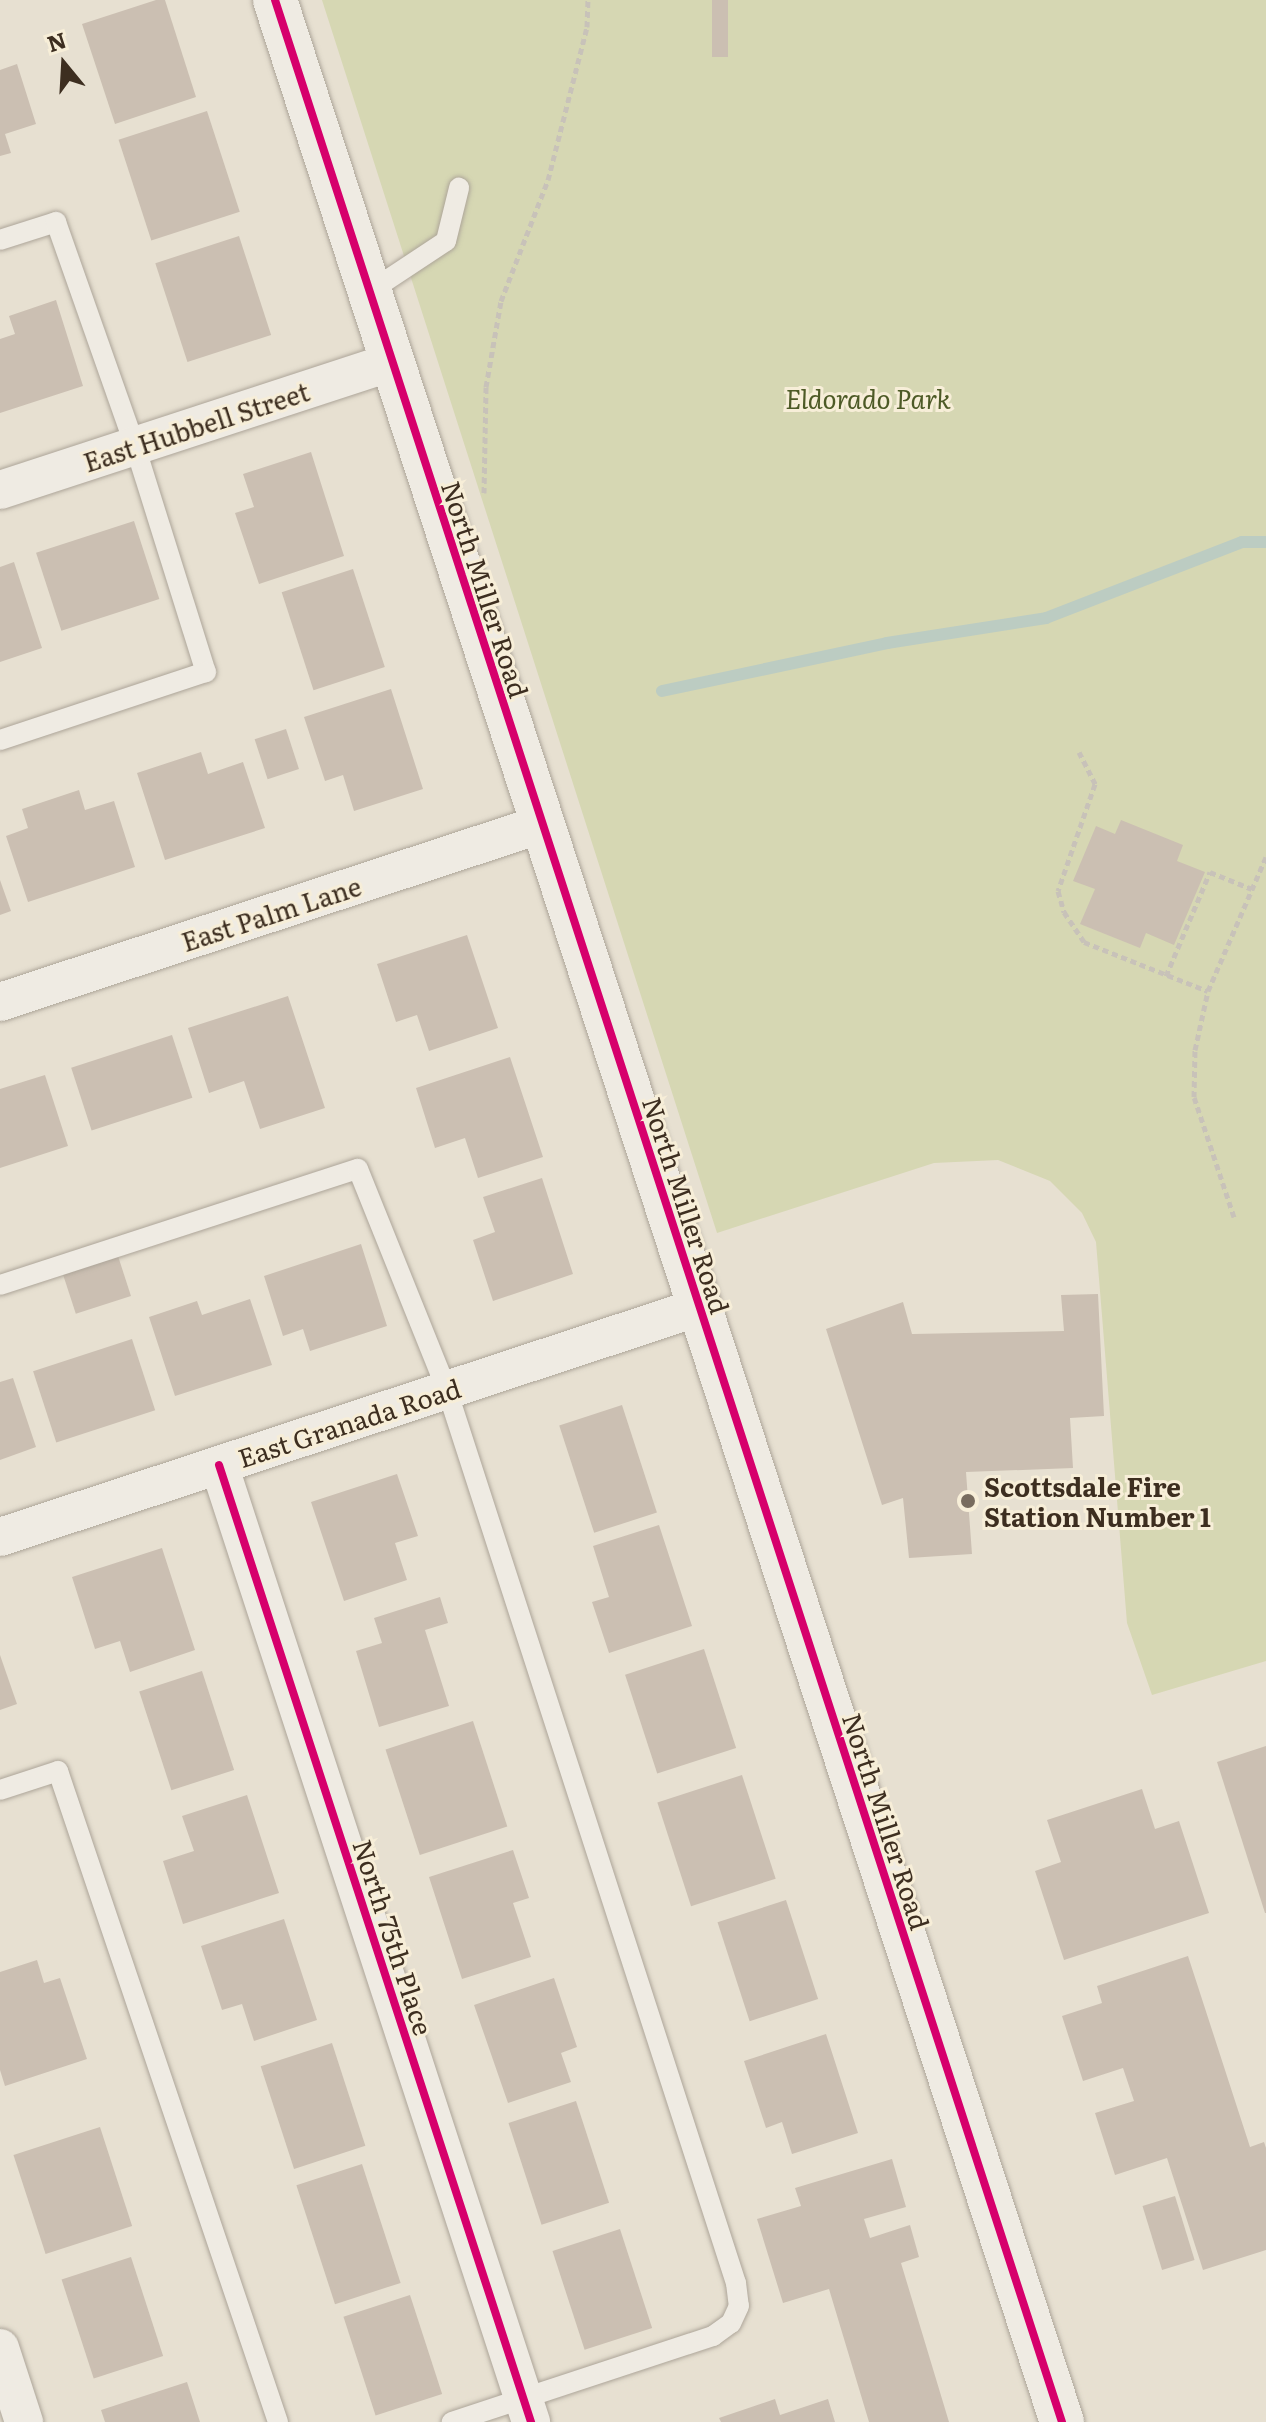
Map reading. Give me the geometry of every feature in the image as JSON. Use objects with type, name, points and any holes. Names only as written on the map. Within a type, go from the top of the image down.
[{"type":"street","name":"North Miller Road","points":[[275,0],[1062,2422]]},
{"type":"street","name":"East Hubbell Street","points":[[0,490],[391,362]]},
{"type":"street","name":"East Palm Lane","points":[[0,1002],[542,824]]},
{"type":"street","name":"East Granada Road","points":[[0,1537],[699,1307]]},
{"type":"street","name":"North 75th Place","points":[[219,1465],[527,2411]]},
{"type":"street","points":[[0,2348],[24,2422]]},
{"type":"lane","points":[[369,292],[446,241],[459,188]]},
{"type":"lane","points":[[0,240],[56,222],[135,446],[206,672],[0,740]]},
{"type":"lane","points":[[0,1285],[358,1169],[447,1390],[739,2295],[737,2315],[713,2336],[527,2411],[452,2422]]},
{"type":"lane","points":[[0,1790],[58,1771],[278,2422]]},
{"type":"path","points":[[484,493],[486,387],[501,301],[548,180],[587,27],[588,0]]},
{"type":"path","points":[[1079,752],[1095,784],[1058,891],[1064,912],[1084,942],[1208,991]]},
{"type":"path","points":[[1234,1217],[1194,1097],[1195,1050],[1208,991],[1266,857]]},
{"type":"path","points":[[1166,976],[1210,872],[1252,889]]},
{"type":"green space","name":"Eldorado Park","points":[[322,0],[1266,0],[1266,1661],[1152,1695],[1127,1623],[1096,1242],[1082,1213],[1050,1181],[998,1160],[934,1163],[717,1233]]},
{"type":"building","points":[[156,0],[165,0],[196,97],[115,124],[82,24]]},
{"type":"building","points":[[712,0],[728,0],[728,57],[712,57]]},
{"type":"building","points":[[17,64],[36,124],[5,134],[11,153],[0,156],[0,70]]},
{"type":"building","points":[[207,111],[240,212],[151,241],[119,140]]},
{"type":"building","points":[[239,236],[271,335],[187,362],[155,263]]},
{"type":"building","points":[[56,300],[83,386],[0,413],[0,339],[15,334],[9,316]]},
{"type":"building","points":[[311,452],[344,556],[259,584],[235,513],[254,507],[243,474]]},
{"type":"building","points":[[134,521],[159,599],[61,631],[36,553]]},
{"type":"building","points":[[14,562],[42,648],[0,662],[0,567]]},
{"type":"building","points":[[353,569],[385,667],[313,690],[282,592]]},
{"type":"building","points":[[391,689],[423,789],[354,811],[343,775],[325,781],[304,717]]},
{"type":"building","points":[[286,729],[299,769],[268,779],[255,739]]},
{"type":"building","points":[[201,752],[208,774],[243,762],[265,828],[165,860],[137,773]]},
{"type":"building","points":[[79,790],[85,810],[114,801],[135,867],[28,902],[6,836],[28,828],[22,809]]},
{"type":"building","points":[[1121,820],[1183,845],[1177,861],[1205,872],[1174,945],[1146,933],[1140,948],[1080,924],[1095,889],[1073,881],[1096,826],[1115,834]]},
{"type":"building","points":[[0,880],[11,911],[0,915]]},
{"type":"building","points":[[467,935],[498,1028],[429,1051],[417,1015],[396,1022],[377,964]]},
{"type":"building","points":[[288,996],[325,1108],[260,1129],[244,1081],[209,1093],[188,1028]]},
{"type":"building","points":[[172,1035],[192,1098],[92,1131],[71,1068]]},
{"type":"building","points":[[510,1057],[543,1157],[478,1178],[465,1138],[435,1148],[416,1088]]},
{"type":"building","points":[[45,1075],[68,1146],[0,1168],[0,1089]]},
{"type":"building","points":[[542,1178],[573,1274],[493,1301],[473,1240],[495,1232],[483,1197]]},
{"type":"building","points":[[361,1244],[387,1326],[310,1351],[303,1329],[283,1336],[264,1276]]},
{"type":"building","points":[[118,1256],[131,1296],[76,1314],[63,1274]]},
{"type":"building","points":[[1098,1294],[1104,1416],[1070,1418],[1073,1468],[966,1472],[972,1554],[909,1558],[903,1498],[882,1505],[826,1329],[903,1302],[912,1334],[1064,1331],[1061,1295]]},
{"type":"building","points":[[250,1299],[272,1365],[175,1396],[149,1317],[197,1301],[202,1315]]},
{"type":"building","points":[[132,1339],[155,1410],[56,1442],[33,1371]]},
{"type":"building","points":[[13,1378],[36,1447],[0,1460],[0,1382]]},
{"type":"building","points":[[622,1405],[657,1512],[594,1533],[559,1425]]},
{"type":"building","points":[[397,1474],[418,1536],[395,1543],[407,1580],[344,1601],[311,1502]]},
{"type":"building","points":[[659,1525],[692,1626],[609,1653],[592,1602],[609,1597],[593,1546]]},
{"type":"building","points":[[162,1548],[195,1650],[130,1672],[120,1641],[95,1649],[72,1577]]},
{"type":"building","points":[[440,1597],[448,1623],[425,1630],[449,1706],[379,1727],[356,1651],[382,1643],[374,1618]]},
{"type":"building","points":[[704,1649],[736,1748],[657,1774],[625,1675]]},
{"type":"building","points":[[0,1655],[17,1704],[0,1710]]},
{"type":"building","points":[[202,1671],[234,1770],[171,1790],[139,1691]]},
{"type":"building","points":[[473,1721],[507,1827],[420,1855],[386,1749]]},
{"type":"building","points":[[1266,1746],[1266,1913],[1265,1913],[1217,1762]]},
{"type":"building","points":[[742,1775],[776,1879],[691,1906],[657,1803]]},
{"type":"building","points":[[1142,1789],[1155,1829],[1179,1821],[1209,1913],[1064,1960],[1035,1871],[1061,1862],[1047,1820]]},
{"type":"building","points":[[247,1795],[279,1893],[183,1924],[163,1861],[194,1851],[182,1816]]},
{"type":"building","points":[[513,1850],[529,1898],[513,1903],[531,1957],[462,1979],[429,1877]]},
{"type":"building","points":[[786,1900],[818,1999],[750,2021],[718,1922]]},
{"type":"building","points":[[284,1919],[317,2020],[254,2041],[242,2004],[222,2010],[201,1946]]},
{"type":"building","points":[[1188,1956],[1250,2147],[1264,2142],[1266,2148],[1266,2250],[1203,2270],[1167,2158],[1115,2175],[1095,2113],[1134,2101],[1123,2068],[1083,2081],[1062,2016],[1102,2003],[1097,1986]]},
{"type":"building","points":[[37,1960],[44,1983],[60,1978],[87,2059],[5,2086],[0,2070],[0,1972]]},
{"type":"building","points":[[554,1978],[577,2047],[561,2053],[571,2082],[508,2103],[474,2005]]},
{"type":"building","points":[[826,2034],[858,2133],[792,2154],[782,2122],[766,2128],[744,2061]]},
{"type":"building","points":[[332,2043],[365,2146],[294,2169],[261,2066]]},
{"type":"building","points":[[576,2101],[609,2203],[542,2225],[508,2123]]},
{"type":"building","points":[[100,2127],[132,2226],[46,2254],[13,2155]]},
{"type":"building","points":[[892,2159],[906,2207],[864,2219],[870,2238],[910,2225],[919,2257],[901,2263],[949,2422],[869,2422],[829,2289],[783,2303],[757,2219],[801,2206],[795,2188]]},
{"type":"building","points":[[362,2164],[401,2283],[335,2304],[296,2185]]},
{"type":"building","points":[[1175,2196],[1195,2260],[1162,2270],[1142,2206]]},
{"type":"building","points":[[620,2229],[652,2328],[585,2350],[552,2251]]},
{"type":"building","points":[[131,2257],[163,2356],[94,2378],[62,2280]]},
{"type":"building","points":[[410,2295],[442,2394],[376,2416],[343,2317]]},
{"type":"building","points":[[187,2382],[200,2422],[105,2422],[101,2410]]},
{"type":"building","points":[[775,2399],[780,2415],[828,2399],[835,2422],[721,2422],[719,2418]]},
{"type":"waterway","points":[[662,691],[887,643],[1046,618],[1242,542],[1266,542]]},
{"type":"cycle path","points":[[275,0],[1062,2422]]},
{"type":"cycle path","points":[[219,1465],[531,2422]]},
{"type":"place","name":"Scottsdale Fire Station Number 1","points":[[968,1501]]}]
